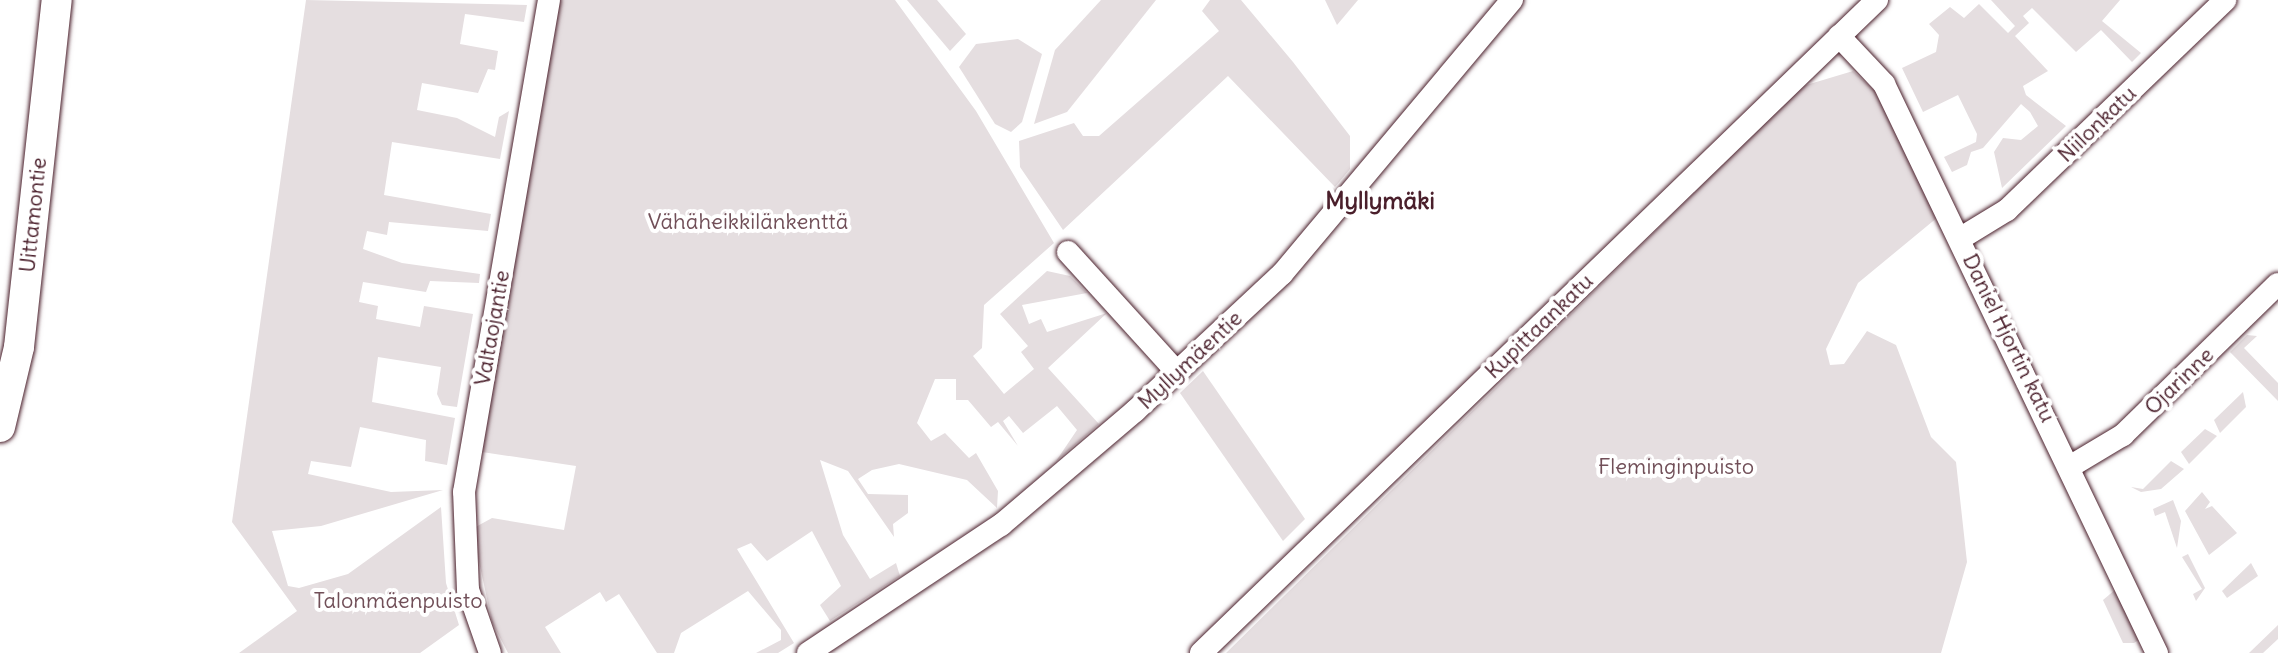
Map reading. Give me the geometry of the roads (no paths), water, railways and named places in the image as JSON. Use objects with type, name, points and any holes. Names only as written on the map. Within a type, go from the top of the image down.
[{"type":"street","name":"Uittamontie","points":[[0,427],[19,347],[57,0]]},
{"type":"street","name":"Valtaojantie","points":[[490,653],[468,590],[464,496],[549,0]]},
{"type":"street","name":"Myllymäentie","points":[[808,653],[1031,503],[1177,372],[1282,274],[1512,0]]},
{"type":"street","name":"Kupittaankatu","points":[[1201,653],[1877,0]]},
{"type":"street","name":"Niilonkatu","points":[[1961,238],[2004,212],[2225,0]]},
{"type":"street","name":"Daniel Hjortin katu","points":[[1839,36],[1884,84],[2071,466],[2157,653]]},
{"type":"street","points":[[1068,252],[1177,372]]},
{"type":"street","name":"Ojarinne","points":[[2071,466],[2123,435],[2278,284]]},
{"type":"district","name":"Myllymäki","points":[[1380,201]]},
{"type":"park label","name":"Vähäheikkilänkenttä","points":[[748,222]]},
{"type":"park label","name":"Fleminginpuisto","points":[[1676,467]]},
{"type":"park label","name":"Talonmäenpuisto","points":[[398,601]]}]
